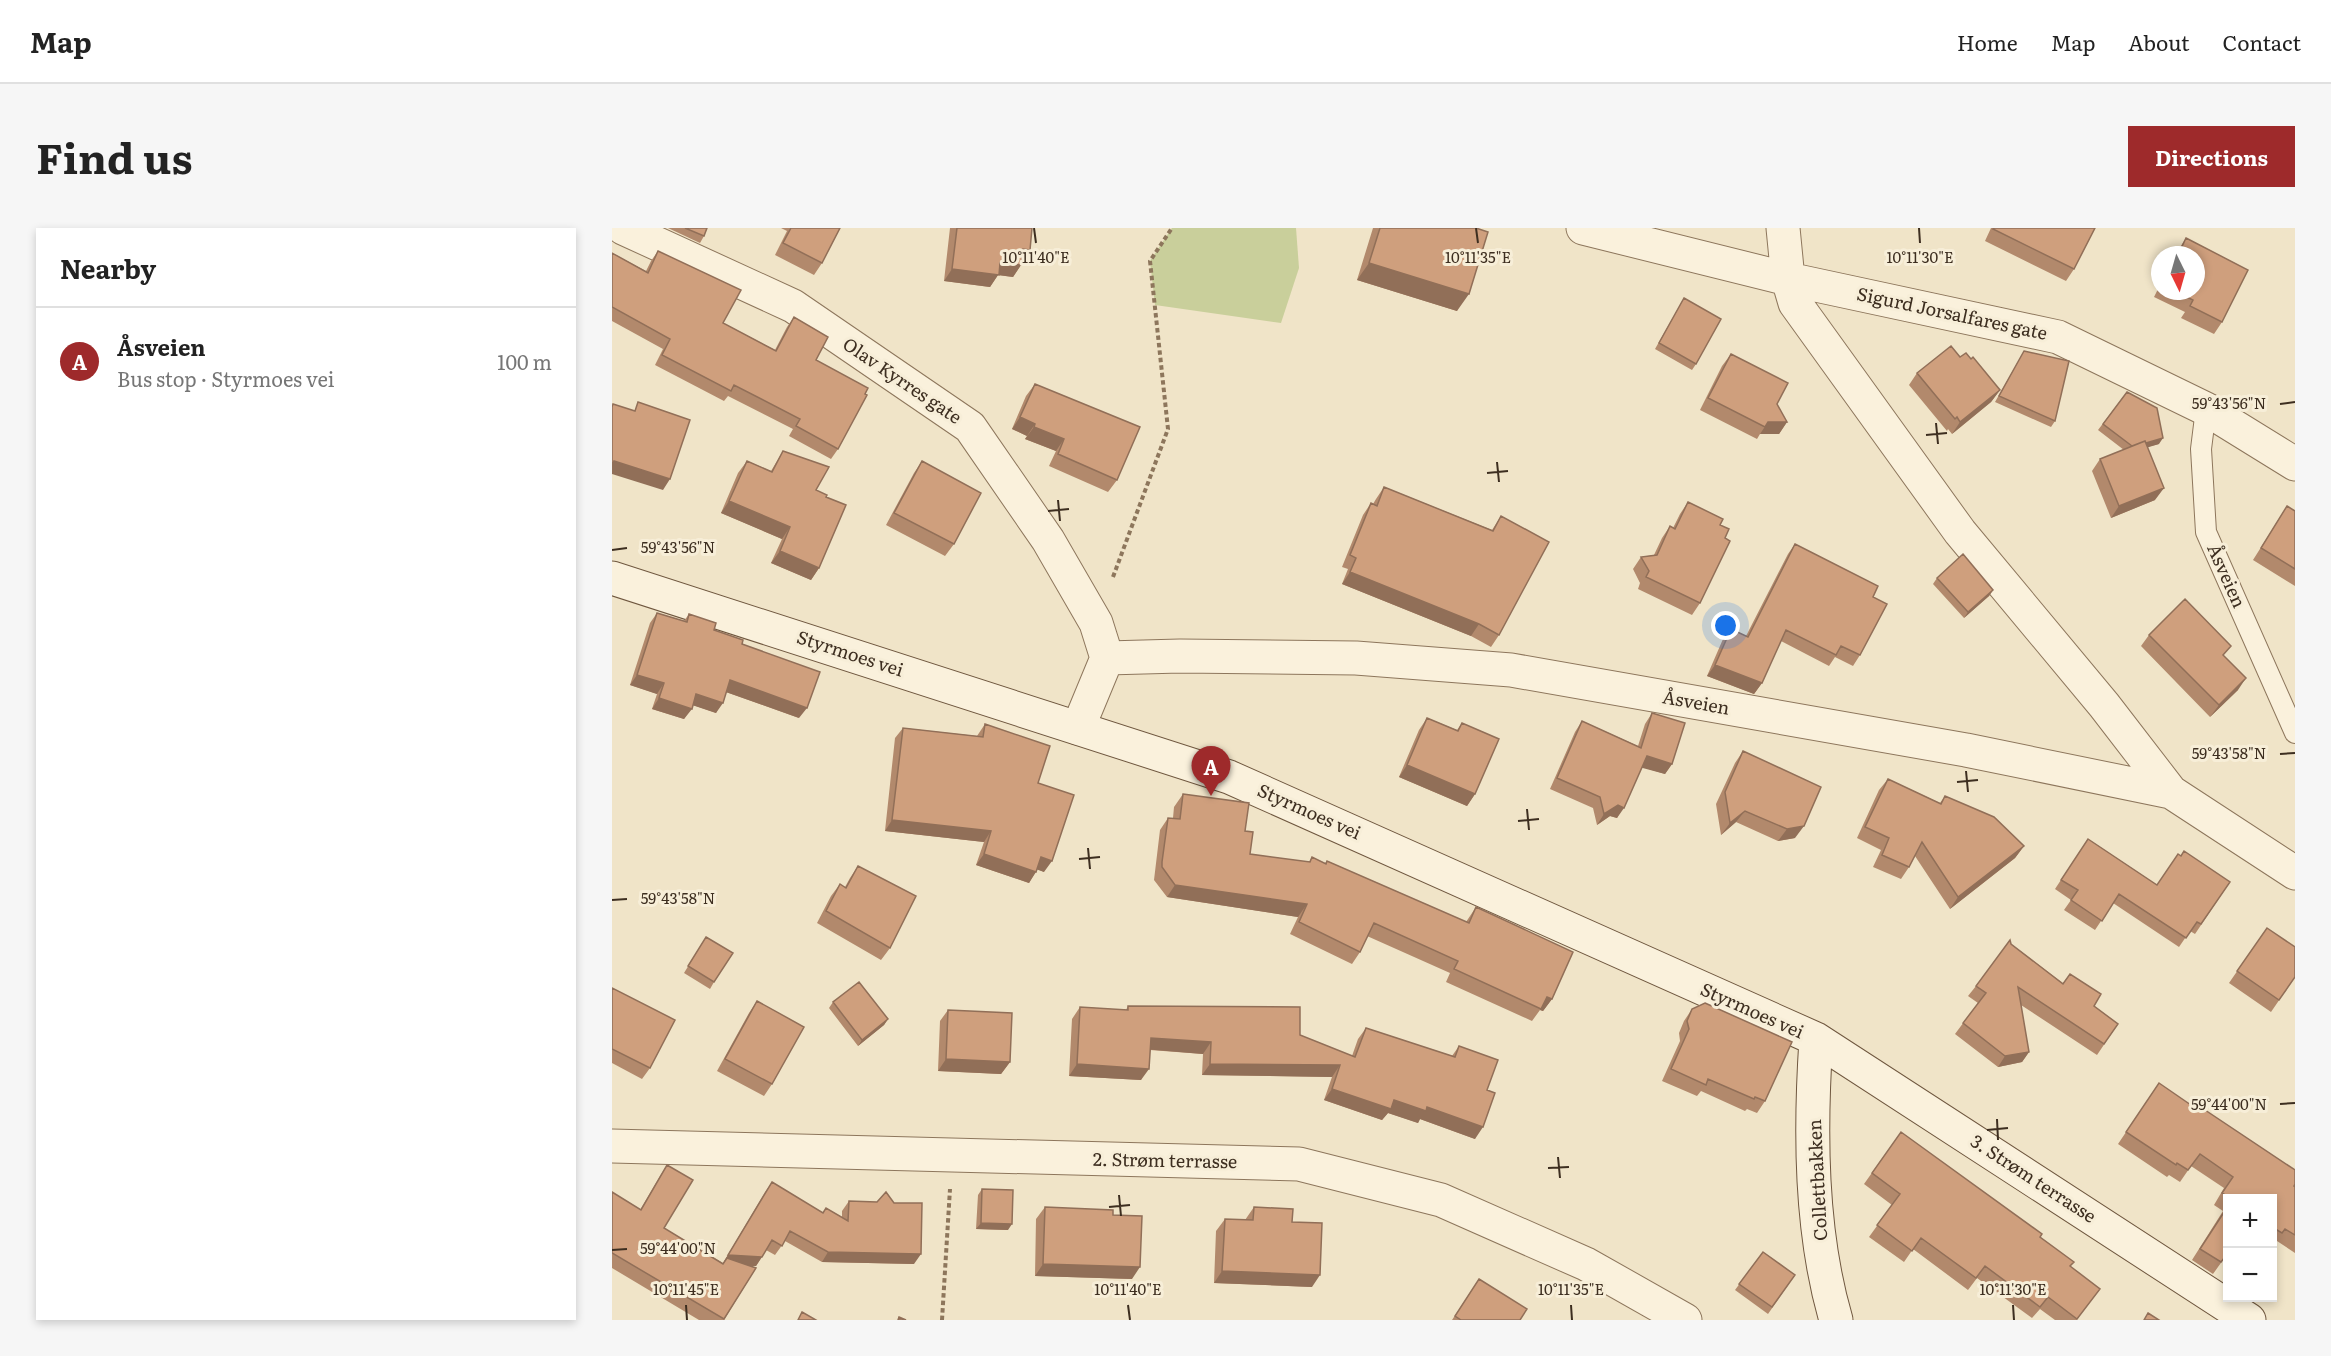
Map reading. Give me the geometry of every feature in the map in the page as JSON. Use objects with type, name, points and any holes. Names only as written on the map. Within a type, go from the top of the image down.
[{"type":"street","name":"Olav Kyrres gate","points":[[623,228],[793,306],[970,427],[1048,540],[1096,623],[1107,658]]},
{"type":"street","name":"Sigurd Jorsalfares gate","points":[[1583,228],[1788,279],[2058,337],[2206,409],[2295,464]]},
{"type":"street","name":"Åsveien","points":[[1783,228],[1788,279],[1795,303],[1960,532],[2104,705],[2171,792],[2295,873]]},
{"type":"street","name":"Styrmoes vei","points":[[612,578],[1229,777],[1816,1039]]},
{"type":"street","name":"Åsveien","points":[[1107,658],[1180,656],[1356,658],[1510,670],[1966,750],[2171,792]]},
{"type":"street","points":[[1078,728],[1107,658]]},
{"type":"street","name":"Collettbakken","points":[[1816,1039],[1814,1146],[1816,1204],[1823,1263],[1836,1320]]},
{"type":"street","name":"3. Strøm terrasse","points":[[1816,1039],[2249,1320]]},
{"type":"street","name":"2. Strøm terrasse","points":[[612,1146],[1299,1164],[1441,1200],[1586,1264],[1685,1320]]},
{"type":"lane","name":"Åsveien","points":[[2206,409],[2201,450],[2206,532],[2295,733]]},
{"type":"path","points":[[1096,623],[1168,429],[1150,261],[1172,228]]},
{"type":"path","points":[[942,1320],[951,1155]]},
{"type":"green space","points":[[1172,228],[1296,228],[1299,268],[1281,323],[1155,305],[1150,261]]},
{"type":"building","points":[[685,228],[707,228],[704,236]]},
{"type":"building","points":[[791,228],[840,228],[822,263],[783,243]]},
{"type":"building","points":[[957,228],[1032,228],[1030,250],[1023,249],[1021,265],[1000,263],[999,275],[952,269]]},
{"type":"building","points":[[1380,228],[1476,228],[1488,232],[1469,294],[1369,263]]},
{"type":"building","points":[[1994,228],[2095,228],[2074,269]]},
{"type":"building","points":[[2186,238],[2202,246],[2182,246]]},
{"type":"building","points":[[2205,248],[2248,270],[2222,322],[2190,306],[2193,300],[2205,300]]},
{"type":"building","points":[[658,251],[741,290],[723,323],[776,351],[794,317],[828,337],[816,360],[868,388],[865,394],[867,395],[838,449],[796,426],[800,419],[734,385],[731,391],[662,355],[670,339],[612,307],[612,253],[648,273]]},
{"type":"building","points":[[1684,298],[1721,319],[1696,364],[1659,343]]},
{"type":"building","points":[[1951,346],[1960,357],[1966,353],[1971,359],[1973,357],[2000,390],[1960,422],[1917,373]]},
{"type":"building","points":[[2024,351],[2069,361],[2055,421],[1999,396]]},
{"type":"building","points":[[1731,354],[1788,383],[1777,404],[1787,422],[1768,422],[1765,427],[1708,398]]},
{"type":"building","points":[[1035,384],[1140,427],[1117,480],[1058,454],[1064,439],[1034,427],[1035,424],[1020,417]]},
{"type":"building","points":[[2127,392],[2157,408],[2163,438],[2132,446],[2103,424]]},
{"type":"building","points":[[638,402],[690,420],[670,479],[614,461],[612,466],[613,404],[635,411]]},
{"type":"building","points":[[2145,441],[2164,488],[2119,506],[2100,459]]},
{"type":"building","points":[[783,451],[829,467],[816,490],[846,505],[819,568],[780,551],[790,527],[729,501],[747,461],[772,472]]},
{"type":"building","points":[[922,461],[981,493],[954,544],[894,513]]},
{"type":"building","points":[[1384,487],[1493,531],[1501,516],[1549,542],[1499,635],[1479,624],[1350,572],[1356,558],[1350,555],[1371,503],[1377,506]]},
{"type":"building","points":[[1688,502],[1723,519],[1720,525],[1729,529],[1725,538],[1730,541],[1700,603],[1646,577],[1649,571],[1641,557],[1657,555],[1670,526],[1675,529]]},
{"type":"building","points":[[2287,506],[2295,511],[2295,569],[2261,548]]},
{"type":"building","points":[[1795,544],[1878,586],[1873,597],[1887,604],[1860,655],[1841,646],[1836,655],[1786,630],[1762,683],[1715,665],[1731,629],[1748,637]]},
{"type":"building","points":[[1963,554],[1993,590],[1968,612],[1937,578]]},
{"type":"building","points":[[2185,599],[2231,646],[2223,655],[2246,678],[2219,705],[2149,635]]},
{"type":"building","points":[[657,613],[687,622],[689,614],[716,623],[714,630],[743,640],[742,644],[820,672],[807,708],[730,680],[723,703],[696,694],[692,709],[659,698],[664,683],[637,675]]},
{"type":"building","points":[[1652,713],[1685,723],[1672,764],[1647,756],[1624,808],[1618,805],[1604,814],[1600,797],[1557,778],[1582,721],[1641,748]]},
{"type":"building","points":[[1427,718],[1458,731],[1462,723],[1499,739],[1475,794],[1407,765]]},
{"type":"building","points":[[985,724],[1050,746],[1038,783],[1074,795],[1052,861],[1041,857],[1036,872],[984,854],[991,831],[892,820],[903,728],[983,737]]},
{"type":"building","points":[[1743,751],[1821,787],[1804,826],[1787,829],[1745,811],[1730,823],[1725,792]]},
{"type":"building","points":[[1888,779],[1941,804],[1945,796],[1994,817],[2024,846],[1958,897],[1922,842],[1909,867],[1882,855],[1889,838],[1865,827]]},
{"type":"building","points":[[1183,794],[1249,803],[1245,831],[1253,832],[1250,854],[1310,862],[1312,857],[1326,864],[1327,861],[1469,923],[1476,907],[1573,952],[1552,999],[1547,997],[1541,1009],[1454,969],[1458,961],[1374,923],[1360,952],[1299,922],[1307,904],[1175,885],[1162,867],[1162,862],[1168,818],[1180,819]]},
{"type":"building","points":[[2088,839],[2157,885],[2178,854],[2181,856],[2184,851],[2230,882],[2201,924],[2197,922],[2186,938],[2119,894],[2102,921],[2071,900],[2078,890],[2061,880]]},
{"type":"building","points":[[858,866],[916,896],[890,948],[826,911],[840,884],[846,888]]},
{"type":"building","points":[[2267,928],[2295,947],[2295,977],[2279,1000],[2237,971]]},
{"type":"building","points":[[706,937],[733,953],[714,982],[688,966]]},
{"type":"building","points":[[2010,940],[2011,944],[2063,984],[2070,974],[2101,994],[2094,1006],[2118,1024],[2104,1044],[2018,987],[2029,1052],[2005,1056],[1963,1023],[1986,993],[1976,986]]},
{"type":"building","points":[[859,982],[888,1019],[862,1040],[833,1002]]},
{"type":"building","points":[[612,988],[675,1020],[650,1068],[612,1049]]},
{"type":"building","points":[[757,1001],[804,1027],[772,1084],[725,1059]]},
{"type":"building","points":[[1705,1003],[1792,1042],[1765,1101],[1755,1097],[1754,1099],[1708,1079],[1706,1085],[1671,1069],[1689,1029],[1687,1021],[1692,1009]]},
{"type":"building","points":[[1128,1006],[1300,1007],[1300,1035],[1355,1057],[1366,1028],[1455,1057],[1459,1046],[1498,1060],[1487,1090],[1495,1093],[1483,1127],[1427,1107],[1426,1111],[1394,1100],[1391,1109],[1332,1089],[1340,1065],[1210,1064],[1211,1042],[1151,1038],[1149,1069],[1077,1064],[1080,1007],[1128,1010]]},
{"type":"building","points":[[948,1010],[1012,1013],[1010,1062],[946,1059]]},
{"type":"building","points":[[2159,1083],[2191,1105],[2193,1102],[2295,1170],[2295,1235],[2285,1229],[2282,1233],[2277,1230],[2277,1194],[2224,1194],[2222,1193],[2233,1177],[2200,1154],[2188,1170],[2177,1163],[2176,1165],[2126,1132]]},
{"type":"building","points":[[1901,1132],[2042,1234],[2040,1237],[2074,1262],[2070,1266],[2100,1289],[2077,1319],[2048,1297],[2040,1307],[1985,1266],[1976,1278],[1921,1238],[1912,1251],[1877,1225],[1900,1194],[1872,1173]]},
{"type":"building","points":[[667,1165],[693,1180],[664,1228],[723,1264],[727,1258],[756,1268],[724,1319],[612,1253],[612,1192],[641,1210]]},
{"type":"building","points":[[772,1182],[823,1213],[826,1208],[848,1221],[849,1201],[877,1202],[886,1192],[894,1203],[922,1203],[921,1254],[828,1252],[790,1231],[782,1246],[772,1240],[762,1257],[728,1255]]},
{"type":"building","points":[[982,1189],[1013,1190],[1012,1224],[981,1223]]},
{"type":"building","points":[[1045,1207],[1113,1210],[1113,1215],[1142,1216],[1140,1267],[1043,1264]]},
{"type":"building","points":[[1254,1207],[1293,1209],[1292,1222],[1322,1223],[1320,1275],[1222,1271],[1225,1219],[1253,1220]]},
{"type":"building","points":[[2223,1214],[2223,1259],[2221,1262],[2200,1249]]},
{"type":"building","points":[[1763,1252],[1795,1275],[1772,1307],[1739,1284]]},
{"type":"building","points":[[1479,1279],[1527,1309],[1520,1320],[1461,1320],[1455,1316]]},
{"type":"building","points":[[802,1312],[816,1320],[798,1320]]},
{"type":"building","points":[[2148,1313],[2159,1320],[2144,1320]]},
{"type":"place","name":"Åsveien","points":[[1211,796]]}]
